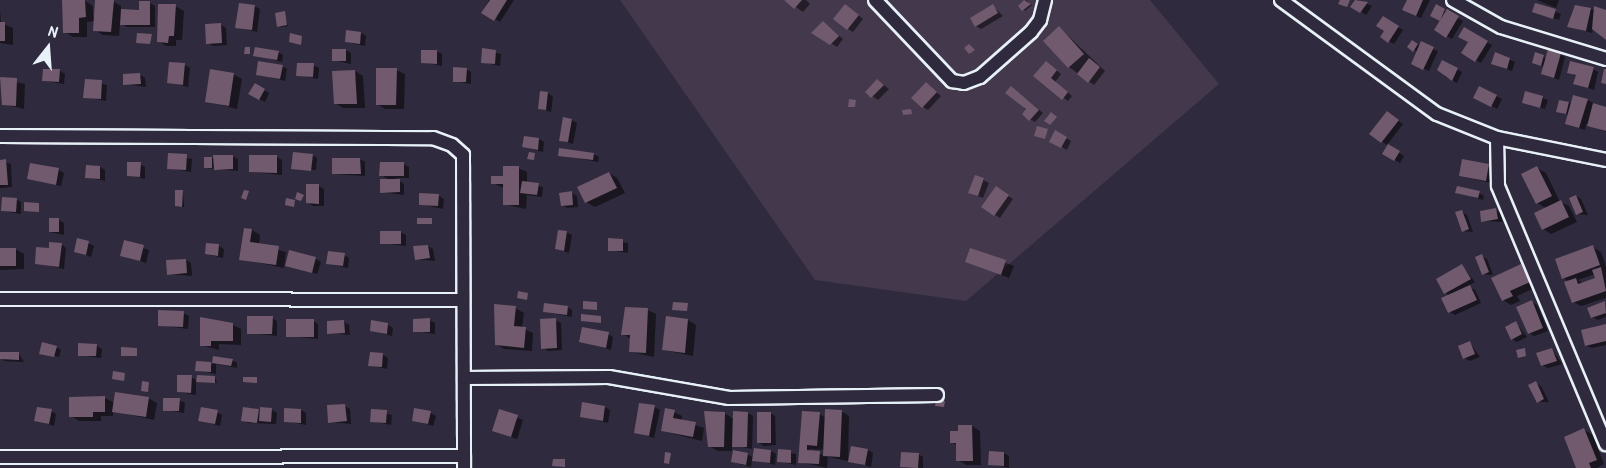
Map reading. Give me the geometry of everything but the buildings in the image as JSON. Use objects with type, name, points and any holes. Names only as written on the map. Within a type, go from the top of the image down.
[{"type":"street","points":[[875,0],[952,81],[964,83],[980,77],[1030,32],[1040,20],[1045,0]]},
{"type":"street","points":[[1281,0],[1404,93],[1437,114],[1497,138],[1606,160]]},
{"type":"street","points":[[1453,0],[1523,35],[1606,58]]},
{"type":"street","points":[[0,136],[433,138],[452,145],[463,155],[464,378],[463,462],[0,458]]},
{"type":"street","points":[[1497,138],[1498,186],[1606,444]]},
{"type":"street","points":[[0,298],[462,300]]},
{"type":"street","points":[[464,378],[609,376],[729,398],[937,395]]},
{"type":"shaded area","points":[[620,0],[1150,0],[1219,84],[966,301],[815,280]]}]
